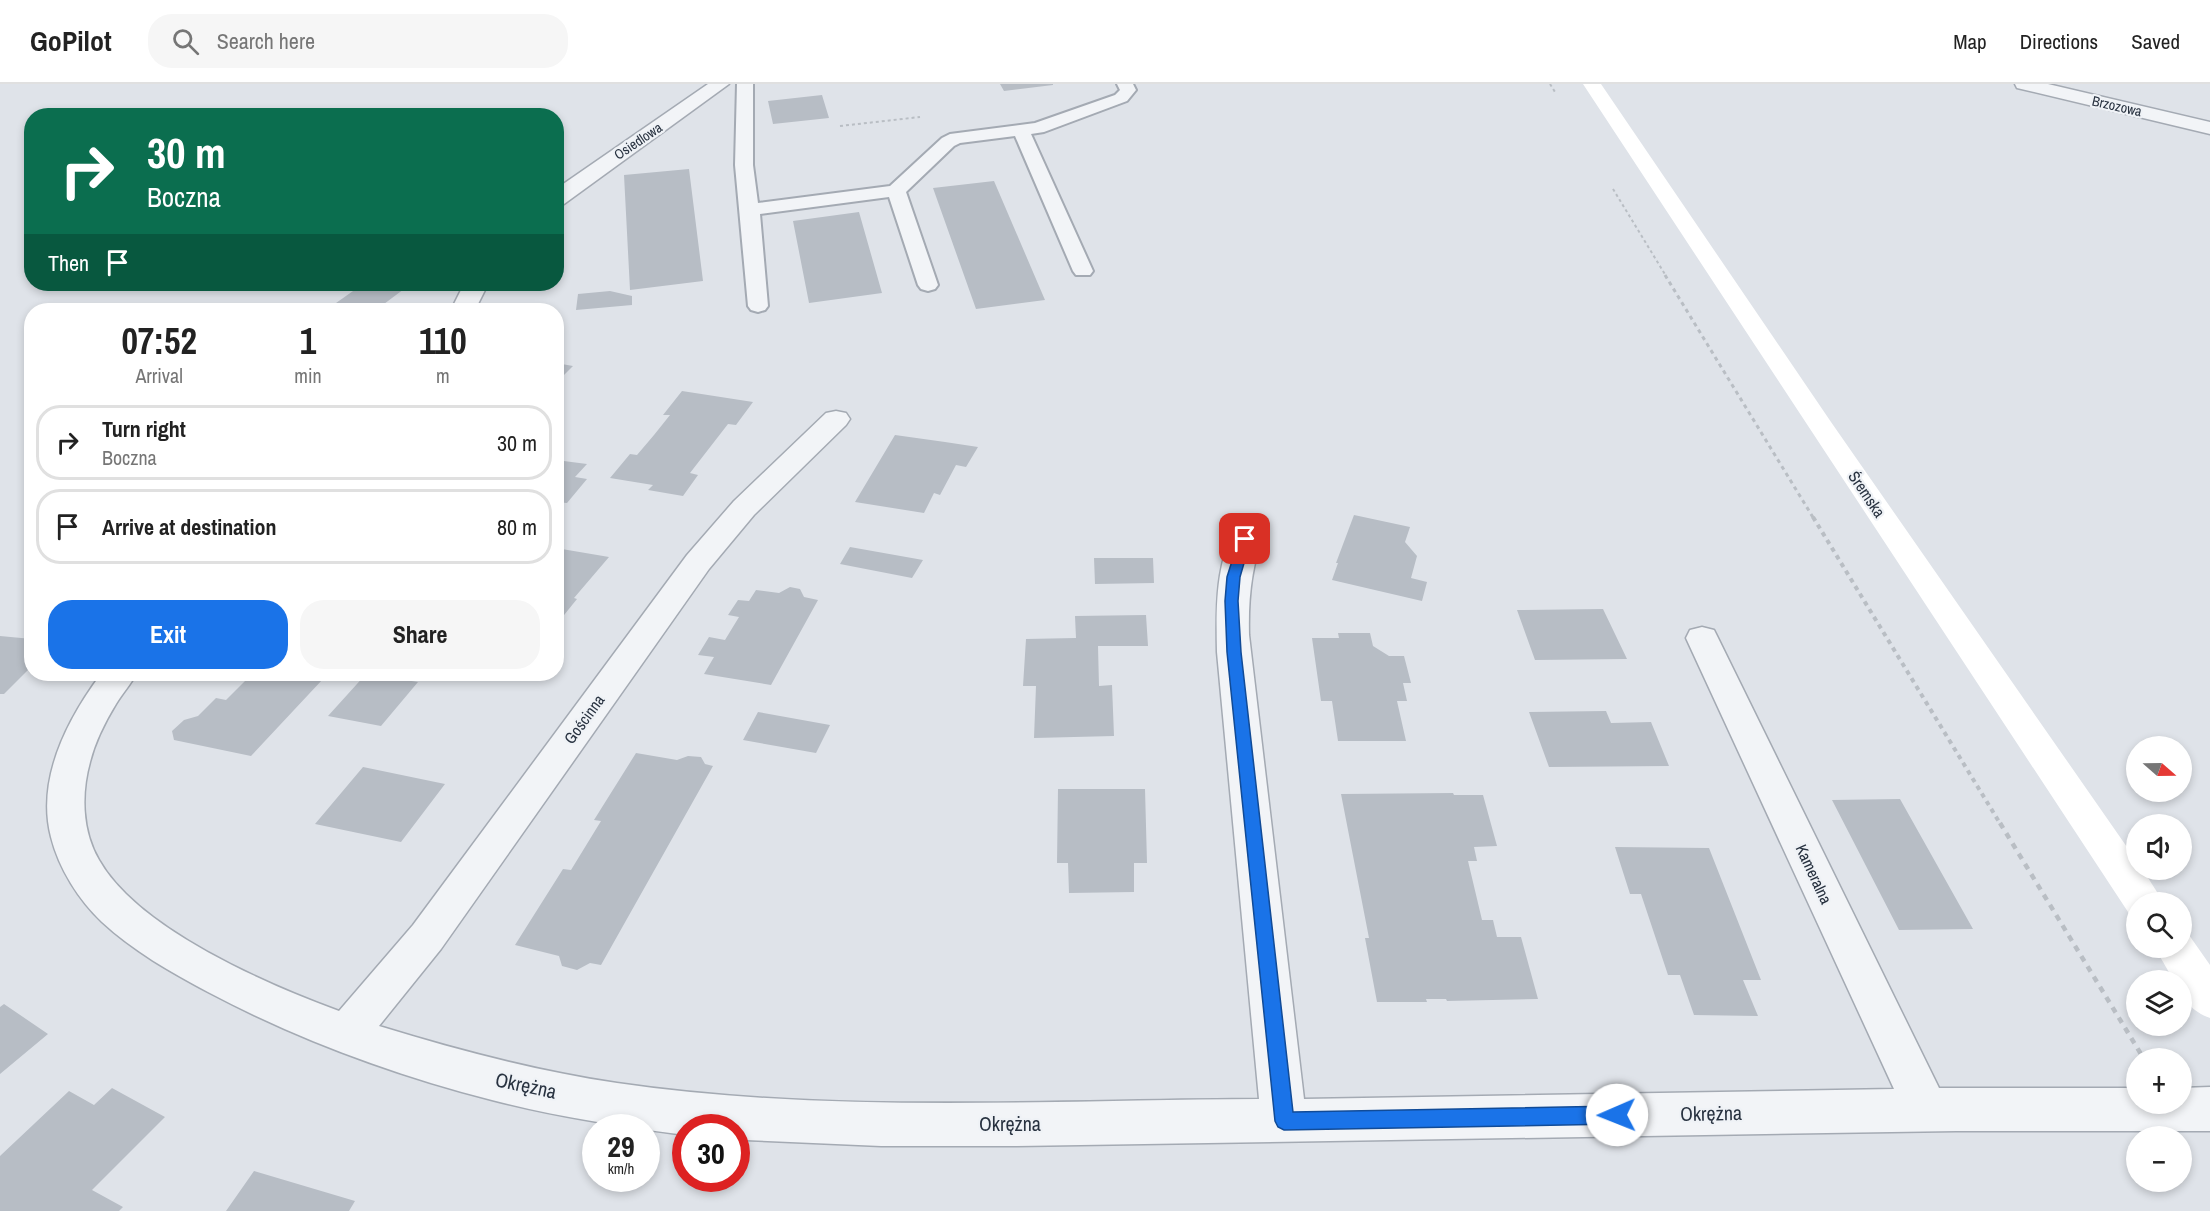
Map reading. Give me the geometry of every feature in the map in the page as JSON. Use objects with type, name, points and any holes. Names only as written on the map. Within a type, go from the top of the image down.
[{"type":"main road","name":"Śremska","points":[[1592,84],[2137,892]]},
{"type":"main road","points":[[2182,958],[2210,999]]},
{"type":"street","name":"Osiedlowa","points":[[564,193],[720,84]]},
{"type":"street","name":"Brzozowa","points":[[2024,84],[2210,128]]},
{"type":"street","name":"Gościnna","points":[[347,1033],[427,937],[703,555],[744,508],[836,419]]},
{"type":"street","points":[[1251,527],[1239,552],[1234,577],[1232,601],[1234,652],[1284,1121]]},
{"type":"street","name":"Kameralna","points":[[1702,638],[1926,1109]]},
{"type":"street","name":"Okrężna","points":[[114,681],[99,700],[83,728],[69,771],[66,794],[69,830],[79,862],[103,896],[134,927],[226,981],[347,1033],[481,1076],[604,1102],[676,1112],[752,1118],[894,1124],[1284,1121],[1926,1109],[2210,1109]]},
{"type":"lane","points":[[745,84],[744,165],[758,306]]},
{"type":"lane","points":[[750,210],[896,191],[948,142],[956,138],[1038,128],[1114,102],[1126,94],[1128,90],[1125,84]]},
{"type":"lane","points":[[1021,130],[1083,271]]},
{"type":"lane","points":[[896,191],[928,285]]},
{"type":"path","points":[[1550,84],[1556,94]]},
{"type":"path","points":[[1611,186],[2137,1048]]},
{"type":"building","points":[[1000,84],[1053,84],[1053,85],[1004,91]]},
{"type":"building","points":[[822,95],[829,118],[773,124],[768,101]]},
{"type":"building","points":[[689,169],[703,281],[630,290],[624,175]]},
{"type":"building","points":[[994,181],[1045,300],[976,309],[933,188]]},
{"type":"building","points":[[859,212],[882,293],[809,303],[793,221]]},
{"type":"building","points":[[353,291],[401,291],[385,303],[336,303]]},
{"type":"building","points":[[610,291],[632,296],[632,305],[576,310],[578,294]]},
{"type":"building","points":[[564,364],[573,366],[564,375]]},
{"type":"building","points":[[682,391],[753,402],[736,425],[728,424],[690,473],[698,475],[683,496],[648,490],[653,485],[610,478],[630,454],[637,455],[654,435],[670,415],[663,415]]},
{"type":"building","points":[[895,435],[978,447],[966,467],[956,465],[940,495],[934,493],[924,513],[855,502]]},
{"type":"building","points":[[564,461],[587,464],[575,477],[587,479],[567,503],[564,503]]},
{"type":"building","points":[[1354,515],[1410,527],[1405,542],[1417,556],[1411,578],[1427,582],[1422,601],[1332,580]]},
{"type":"building","points":[[850,547],[923,560],[912,578],[840,564]]},
{"type":"building","points":[[564,549],[609,557],[574,598],[577,599],[564,615]]},
{"type":"building","points":[[1094,558],[1153,558],[1154,583],[1095,584]]},
{"type":"building","points":[[790,587],[800,589],[804,597],[818,600],[771,685],[704,674],[714,657],[698,655],[709,637],[725,640],[739,617],[728,615],[738,600],[749,601],[756,590],[779,593]]},
{"type":"building","points":[[1603,609],[1627,659],[1535,660],[1517,610]]},
{"type":"building","points":[[1146,615],[1148,646],[1098,646],[1099,686],[1112,685],[1114,736],[1034,738],[1036,686],[1023,686],[1026,639],[1076,638],[1075,616]]},
{"type":"building","points":[[1338,633],[1370,633],[1373,646],[1389,656],[1404,656],[1411,683],[1403,683],[1407,701],[1397,701],[1406,741],[1338,741],[1332,701],[1321,701],[1312,638],[1339,638]]},
{"type":"building","points":[[0,636],[24,638],[24,674],[4,694],[0,694]]},
{"type":"building","points":[[245,681],[321,681],[251,756],[174,740],[172,731],[184,720],[198,716],[216,698],[226,700]]},
{"type":"building","points":[[360,681],[418,682],[381,726],[328,716]]},
{"type":"building","points":[[1606,711],[1611,723],[1651,722],[1669,766],[1549,767],[1529,712]]},
{"type":"building","points":[[758,712],[830,725],[816,753],[743,740]]},
{"type":"building","points":[[636,753],[677,760],[688,756],[701,757],[705,764],[713,766],[601,965],[590,963],[577,970],[562,966],[559,956],[515,945],[563,869],[571,870],[601,821],[594,820]]},
{"type":"building","points":[[363,767],[445,784],[401,842],[315,824]]},
{"type":"building","points":[[1058,789],[1145,789],[1147,863],[1134,863],[1134,892],[1069,893],[1068,863],[1057,863]]},
{"type":"building","points":[[1453,793],[1454,795],[1483,795],[1497,846],[1474,847],[1477,861],[1468,861],[1482,920],[1493,920],[1497,937],[1521,937],[1538,999],[1447,1001],[1446,999],[1426,999],[1427,1002],[1377,1002],[1365,938],[1369,938],[1341,794]]},
{"type":"building","points":[[1900,799],[1973,929],[1899,930],[1832,800]]},
{"type":"building","points":[[1615,847],[1709,848],[1761,980],[1743,980],[1758,1016],[1694,1015],[1680,975],[1668,975],[1641,894],[1630,894]]},
{"type":"building","points":[[4,1004],[48,1034],[0,1074],[0,1007]]},
{"type":"building","points":[[112,1088],[165,1117],[92,1190],[123,1207],[119,1211],[0,1211],[0,1156],[69,1091],[94,1105]]},
{"type":"building","points":[[254,1171],[355,1201],[349,1211],[226,1211]]},
{"type":"route","points":[[1245,539],[1239,552],[1234,577],[1232,601],[1234,652],[1284,1121],[1617,1115]]}]
